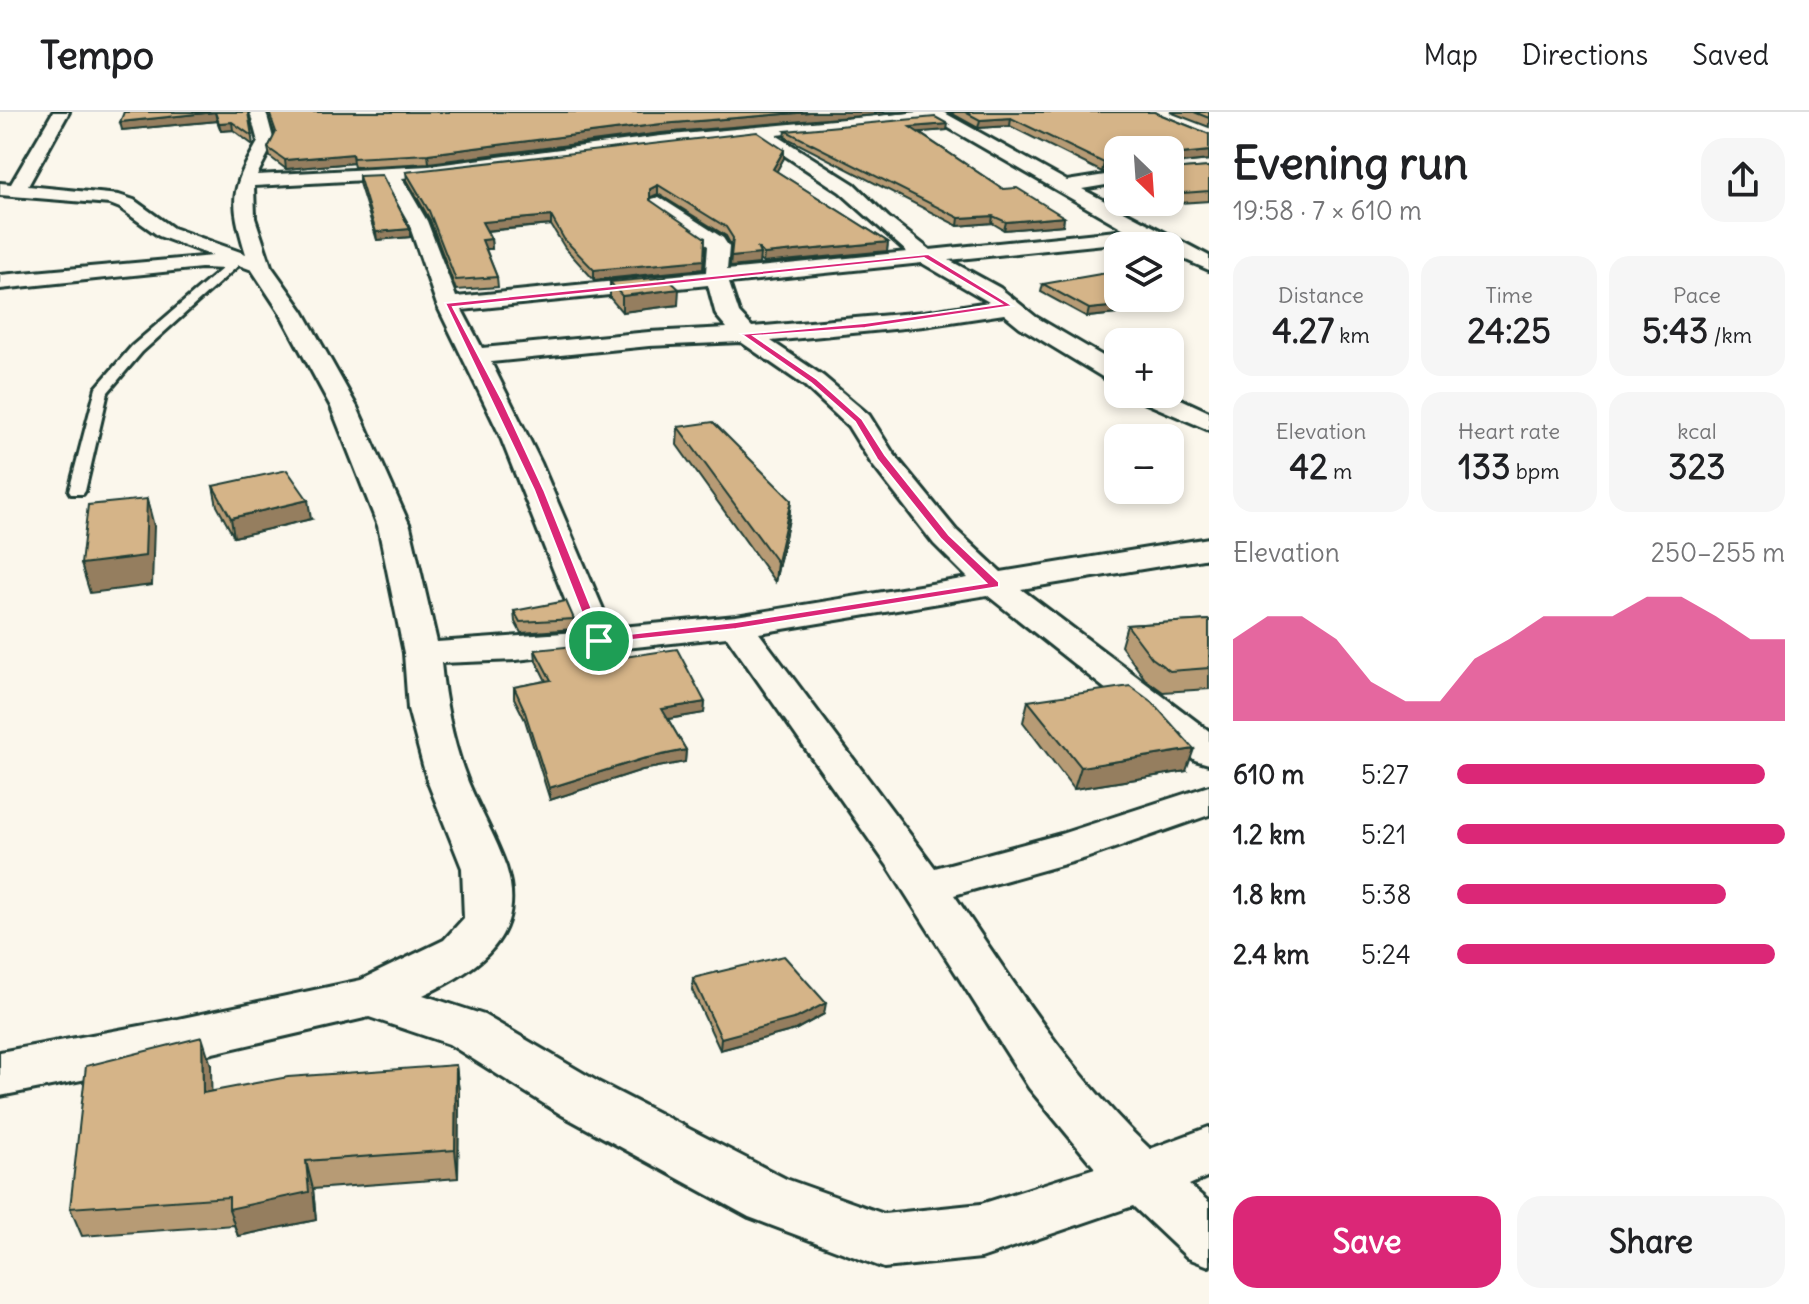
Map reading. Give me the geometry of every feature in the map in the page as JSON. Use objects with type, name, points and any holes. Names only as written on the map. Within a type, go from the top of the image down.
[{"type":"street","points":[[0,1074],[178,1040],[369,998],[430,971],[461,953],[487,919],[484,868],[447,780],[427,709],[422,653],[394,526],[344,407],[291,311],[247,265],[166,232],[127,204],[112,199],[8,190],[61,112]]},
{"type":"street","points":[[247,265],[245,181],[266,142],[258,112]]},
{"type":"street","points":[[245,181],[494,181],[488,163],[934,114],[1143,232]]},
{"type":"street","points":[[759,131],[847,188],[881,221],[925,256],[1104,368]]},
{"type":"street","points":[[1063,187],[1104,180]]},
{"type":"street","points":[[397,182],[448,305],[539,490],[599,641]]},
{"type":"street","points":[[1063,187],[1171,224]]},
{"type":"street","points":[[659,203],[716,242],[719,247],[716,276],[728,315],[745,334],[814,381],[859,421],[881,457],[945,537],[995,585],[1209,751]]},
{"type":"street","points":[[448,305],[1104,238]]},
{"type":"street","points":[[1184,252],[1209,264]]},
{"type":"street","points":[[0,282],[201,262],[247,265]]},
{"type":"street","points":[[475,356],[649,339],[865,326],[1009,306]]},
{"type":"street","points":[[1178,408],[1209,422]]},
{"type":"street","points":[[422,653],[459,653],[599,641],[736,626],[1209,548]]},
{"type":"street","points":[[736,626],[925,887],[1008,1017],[1067,1098],[1140,1179],[1209,1239]]},
{"type":"street","points":[[925,887],[1071,847],[1209,800]]},
{"type":"street","points":[[369,998],[466,1029],[581,1099],[769,1199],[884,1241],[981,1231],[1140,1179],[1209,1151]]},
{"type":"lane","points":[[77,491],[101,391],[137,349],[247,265]]},
{"type":"building","points":[[124,112],[215,112],[120,122]]},
{"type":"building","points":[[215,112],[248,112],[252,136],[232,122],[219,123]]},
{"type":"building","points":[[269,112],[810,112],[661,124],[428,154],[353,158],[352,154],[285,160],[268,148],[276,132]]},
{"type":"building","points":[[965,112],[1154,112],[1209,134],[1209,151],[1184,154],[1184,136],[1104,136],[1104,163],[1011,118],[980,120]]},
{"type":"building","points":[[1194,112],[1209,112],[1209,118]]},
{"type":"building","points":[[935,117],[948,124],[910,127],[1003,189],[1017,188],[1064,217],[1006,222],[993,216],[959,218],[786,131]]},
{"type":"building","points":[[757,132],[784,150],[773,169],[888,242],[764,254],[757,247],[760,254],[731,257],[733,238],[726,227],[658,185],[650,189],[650,200],[705,238],[704,260],[594,270],[564,239],[551,216],[482,222],[491,239],[482,240],[497,277],[456,280],[429,211],[406,172]]},
{"type":"building","points":[[1209,167],[1209,191],[1184,193],[1184,169]]},
{"type":"building","points":[[382,175],[410,229],[376,232],[359,176]]},
{"type":"building","points":[[1104,273],[1104,307],[1089,309],[1043,284]]},
{"type":"building","points":[[666,277],[679,289],[622,296],[610,282]]},
{"type":"building","points":[[713,422],[791,500],[777,562],[678,427]]},
{"type":"building","points":[[287,470],[308,500],[231,518],[213,486]]},
{"type":"building","points":[[147,499],[145,556],[81,564],[88,505]]},
{"type":"building","points":[[566,601],[574,619],[520,622],[514,611]]},
{"type":"building","points":[[1209,620],[1209,668],[1170,671],[1152,658],[1127,625]]},
{"type":"building","points":[[595,644],[605,660],[677,649],[705,702],[662,709],[686,750],[642,759],[549,788],[514,687],[551,680],[535,650]]},
{"type":"building","points":[[1130,686],[1153,703],[1194,749],[1081,767],[1028,701]]},
{"type":"building","points":[[784,956],[826,1003],[797,1018],[721,1038],[693,978]]},
{"type":"building","points":[[202,1037],[203,1093],[288,1077],[456,1065],[455,1150],[306,1161],[309,1192],[229,1209],[229,1197],[70,1208],[86,1066]]},
{"type":"route","points":[[925,256],[992,293],[1009,306],[865,326],[745,334],[814,381],[859,421],[881,457],[945,537],[995,585],[736,626],[599,641],[539,490],[499,402],[448,305],[925,256]]}]
